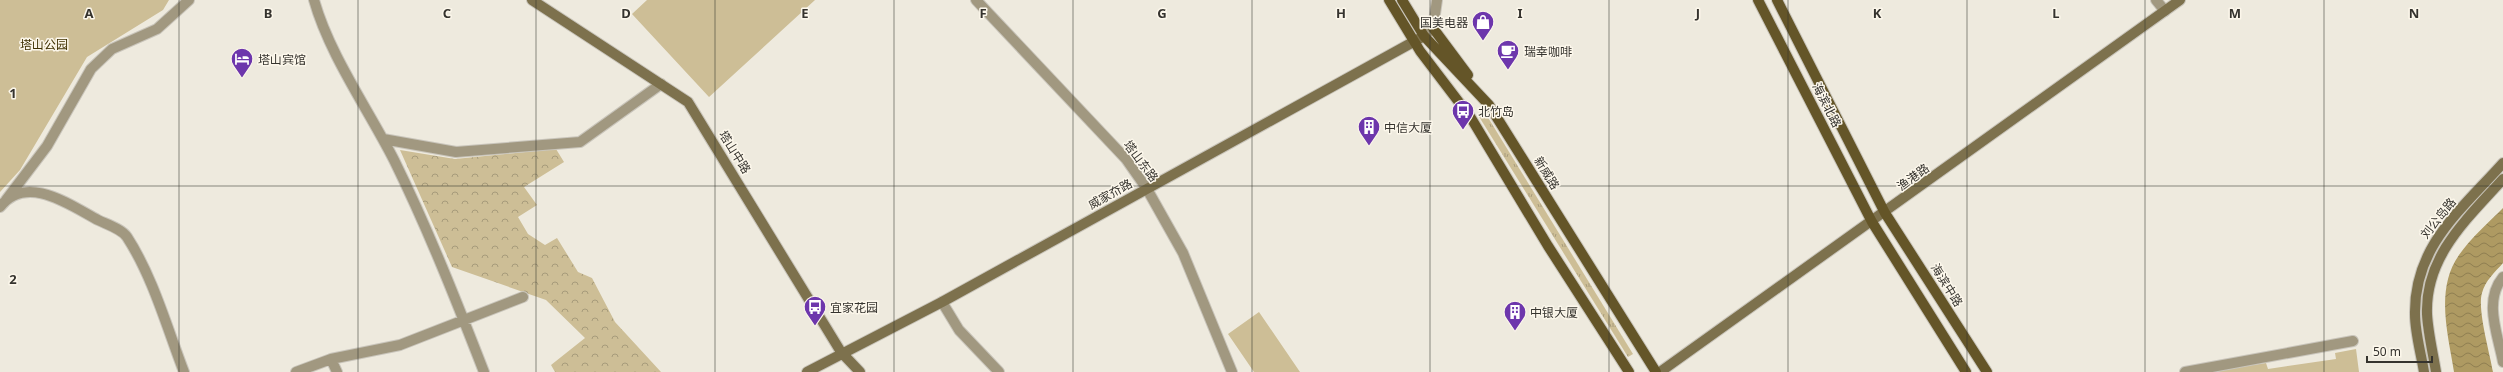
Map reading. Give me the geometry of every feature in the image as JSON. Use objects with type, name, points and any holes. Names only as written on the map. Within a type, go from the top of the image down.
[{"type":"main road","points":[[1389,0],[1414,43],[1471,118],[1548,246],[1629,372]]},
{"type":"main road","name":"新威路","points":[[1402,0],[1424,36],[1489,105],[1656,372]]},
{"type":"main road","name":"海滨北路","points":[[1758,0],[1872,222]]},
{"type":"main road","name":"海滨北路","points":[[1777,0],[1885,213]]},
{"type":"main road","points":[[1433,28],[1489,105]]},
{"type":"main road","name":"海滨中路","points":[[1885,213],[1987,372]]},
{"type":"main road","points":[[1872,222],[1966,372]]},
{"type":"street","points":[[3,204],[47,146],[92,69],[112,49],[158,29],[189,0]]},
{"type":"street","points":[[314,0],[327,34],[383,139],[438,254],[484,372]]},
{"type":"street","name":"塔山中路","points":[[532,0],[688,102],[841,352],[860,372]]},
{"type":"street","name":"塔山东路","points":[[976,0],[1126,159],[1147,189],[1183,253],[1231,372]]},
{"type":"street","points":[[1424,36],[1433,28],[1437,0]]},
{"type":"street","points":[[2156,0],[2165,11]]},
{"type":"street","name":"渔港路","points":[[1660,372],[1885,213],[2180,0]]},
{"type":"street","name":"威家夼路","points":[[807,372],[841,352],[942,302],[1414,43],[1424,36]]},
{"type":"street","points":[[383,139],[456,152],[580,142],[661,84]]},
{"type":"street","name":"刘公岛路","points":[[2424,372],[2415,315],[2417,284],[2425,256],[2441,232],[2503,163]]},
{"type":"street","name":"刘公岛路","points":[[2436,372],[2427,314],[2429,289],[2436,262],[2450,239],[2503,179]]},
{"type":"street","points":[[3,204],[29,191],[55,196],[126,235],[141,262],[184,372]]},
{"type":"street","points":[[2503,276],[2495,290],[2492,300],[2503,362]]},
{"type":"street","points":[[296,372],[331,359],[400,345],[463,319],[523,297]]},
{"type":"street","points":[[942,302],[959,330],[999,372]]},
{"type":"street","points":[[2188,371],[2353,341]]},
{"type":"street","points":[[331,359],[337,372]]},
{"type":"green space","name":"塔山公园","points":[[0,0],[169,0],[163,10],[87,57],[20,170],[0,192]]},
{"type":"green space","points":[[647,0],[815,0],[709,97],[632,14]]},
{"type":"green space","points":[[1484,111],[1633,354],[1628,357],[1478,115]]},
{"type":"green space","points":[[556,149],[564,162],[524,187],[537,205],[518,217],[528,234],[545,245],[557,238],[578,272],[592,278],[615,322],[661,372],[555,372],[551,365],[585,338],[546,300],[452,267],[400,150],[455,159]]},
{"type":"green space","points":[[1259,312],[1300,372],[1254,372],[1228,334]]},
{"type":"green space","points":[[2356,349],[2359,372],[2204,372],[2266,363],[2268,369],[2336,359],[2335,353]]},
{"type":"water","points":[[2503,208],[2503,263],[2485,285],[2481,300],[2484,332],[2493,372],[2454,372],[2445,312],[2447,282],[2459,255],[2474,237]]},
{"type":"place","name":"国美电器","points":[[1483,42]]},
{"type":"place","name":"瑞幸咖啡","points":[[1508,70]]},
{"type":"place","name":"塔山宾馆","points":[[242,78]]},
{"type":"place","name":"北竹岛","points":[[1463,130]]},
{"type":"place","name":"中信大厦","points":[[1369,146]]},
{"type":"place","name":"宜家花园","points":[[815,326]]},
{"type":"place","name":"中银大厦","points":[[1515,332]]}]
